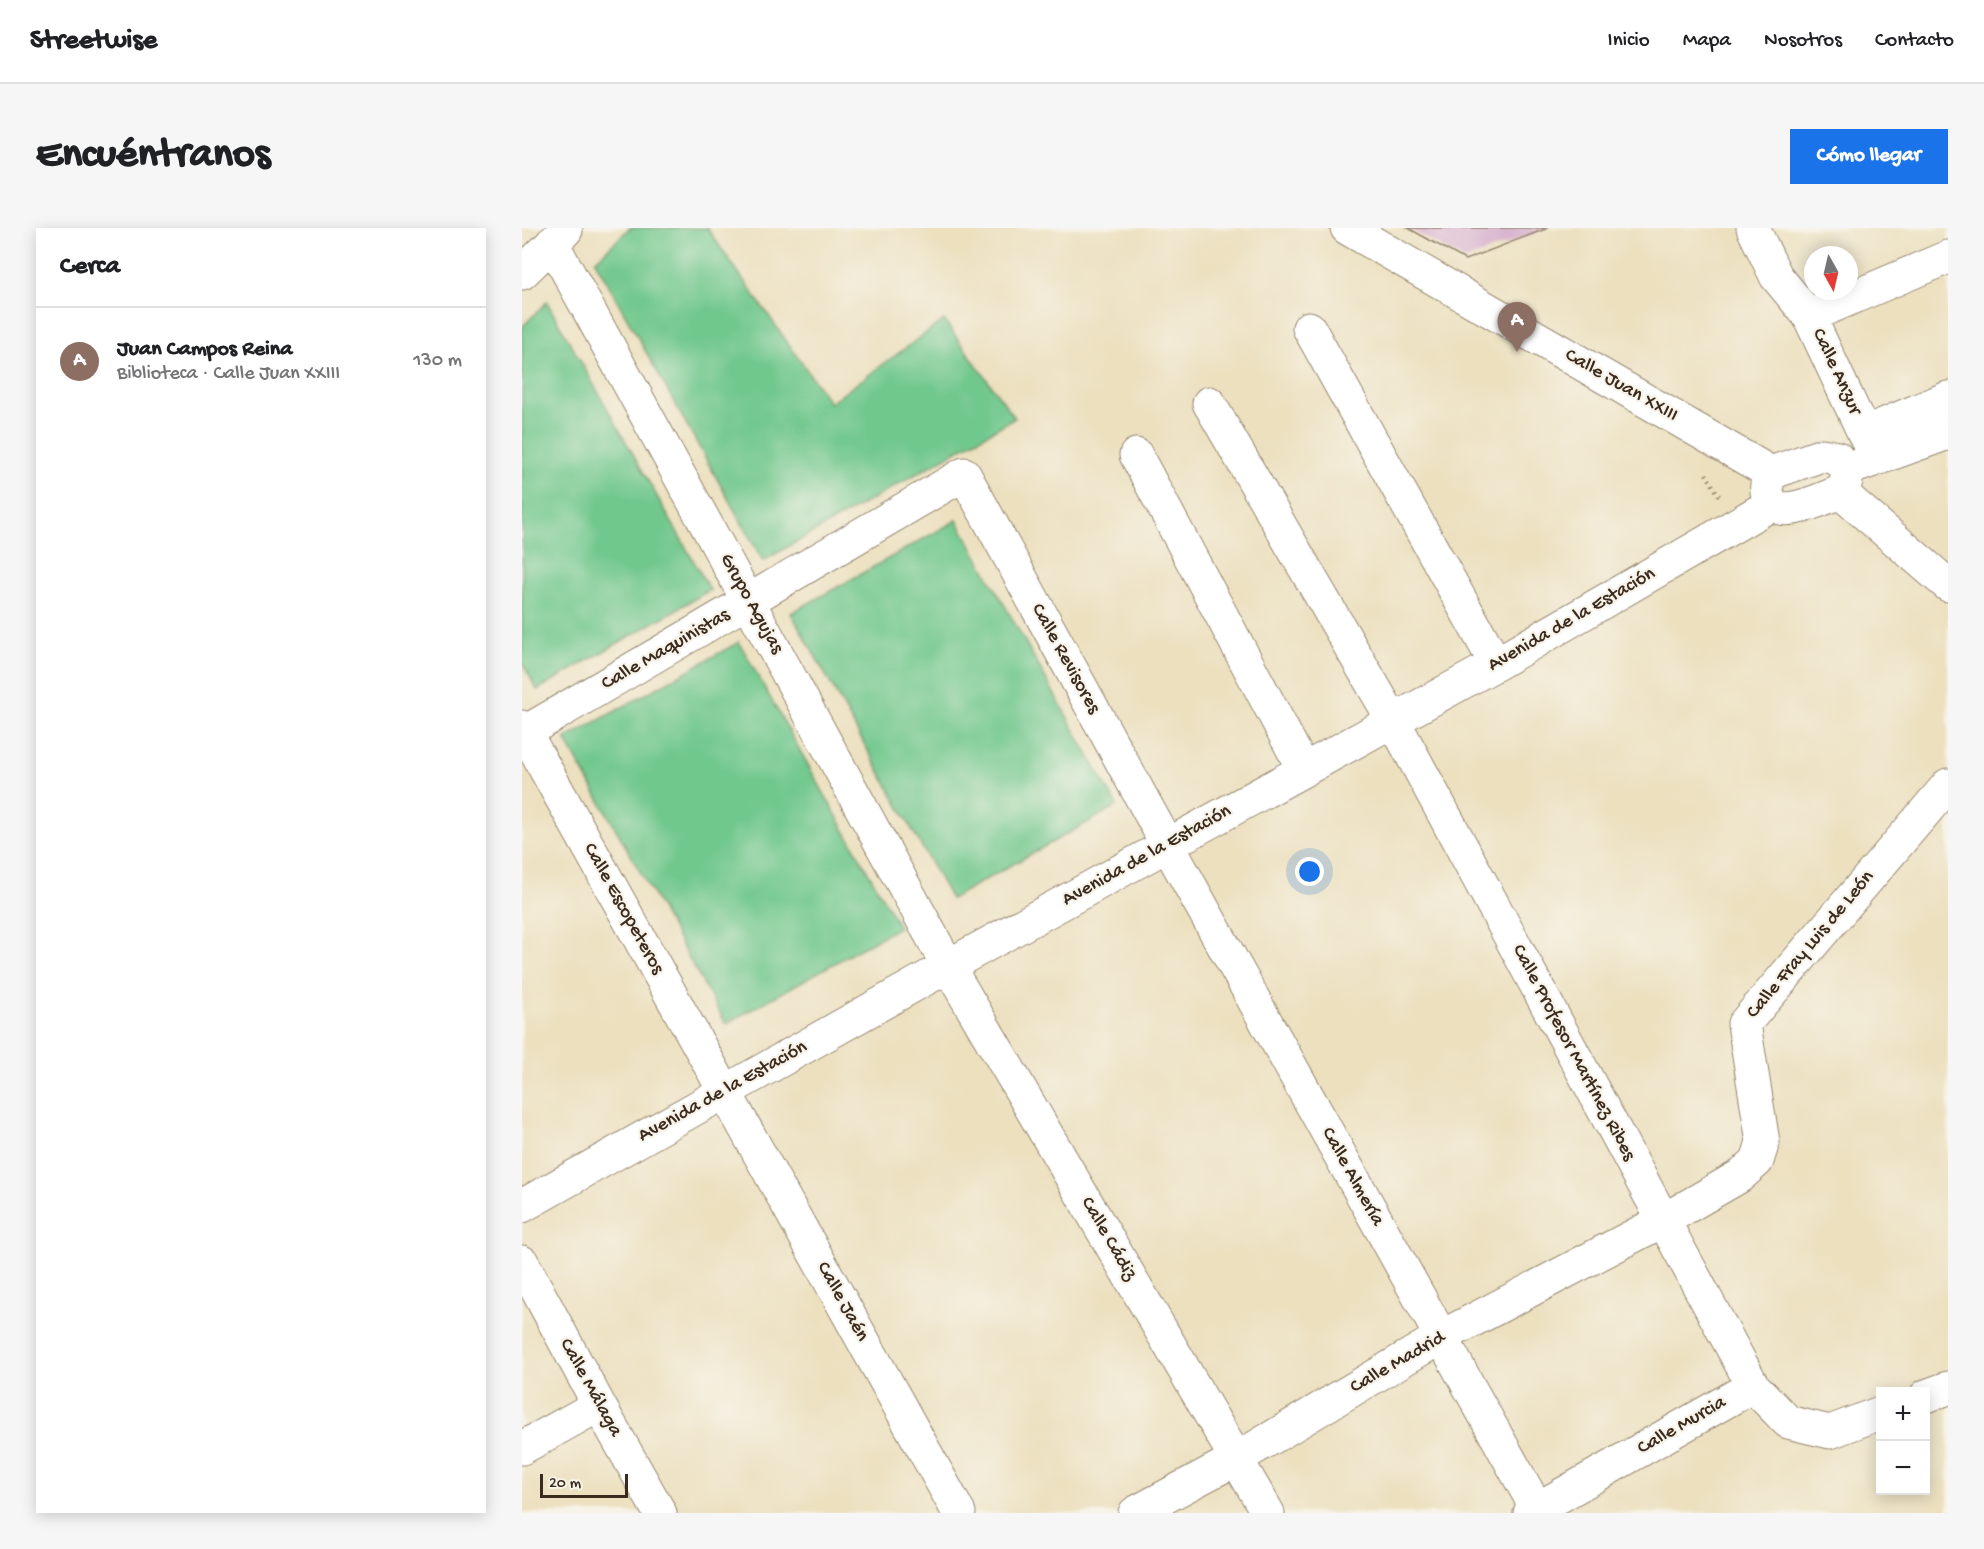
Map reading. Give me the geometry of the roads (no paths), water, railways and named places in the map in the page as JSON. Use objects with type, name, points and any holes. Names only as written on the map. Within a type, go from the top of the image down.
[{"type":"street","name":"Calle Juan XXIII","points":[[1347,228],[1771,489]]},
{"type":"street","name":"Calle Anzur","points":[[1753,228],[1776,276],[1809,316],[1857,463]]},
{"type":"street","points":[[522,273],[560,236]]},
{"type":"street","name":"Grupo Agujas","points":[[560,236],[749,601],[948,966]]},
{"type":"street","points":[[1809,316],[1948,257]]},
{"type":"street","points":[[1309,328],[1496,664]]},
{"type":"street","points":[[1771,489],[1781,510],[1791,510],[1948,398]]},
{"type":"street","name":"Calle Profesor Martínez Ribes","points":[[1209,402],[1393,720],[1753,1386]]},
{"type":"street","points":[[1857,463],[1948,433]]},
{"type":"street","points":[[1136,455],[1304,770]]},
{"type":"street","points":[[1857,463],[1948,585]]},
{"type":"street","name":"Calle Maquinistas","points":[[523,731],[964,474]]},
{"type":"street","name":"Calle Revisores","points":[[964,474],[1167,844]]},
{"type":"street","name":"Avenida de la Estación","points":[[522,1206],[1167,844],[1496,664],[1771,489]]},
{"type":"street","name":"Calle Escopeteros","points":[[523,731],[724,1092]]},
{"type":"street","name":"Calle Fray Luis de León","points":[[1664,1220],[1740,1176],[1757,1161],[1763,1142],[1744,1024],[1948,785]]},
{"type":"street","name":"Calle Almería","points":[[1167,844],[1441,1337],[1534,1511]]},
{"type":"street","name":"Calle Cádiz","points":[[948,966],[1268,1513]]},
{"type":"street","name":"Calle Jaén","points":[[724,1092],[959,1513]]},
{"type":"street","name":"Calle Madrid","points":[[1136,1513],[1236,1459],[1441,1337],[1664,1220]]},
{"type":"street","name":"Calle Málaga","points":[[522,1262],[660,1513]]},
{"type":"street","points":[[1753,1386],[1788,1422],[1830,1432],[1876,1415]]},
{"type":"street","name":"Calle Murcia","points":[[1534,1511],[1753,1386]]},
{"type":"street","points":[[1930,1395],[1948,1388]]},
{"type":"street","points":[[522,1448],[599,1405]]},
{"type":"place","name":"Juan Campos Reina","points":[[1517,352]]}]
